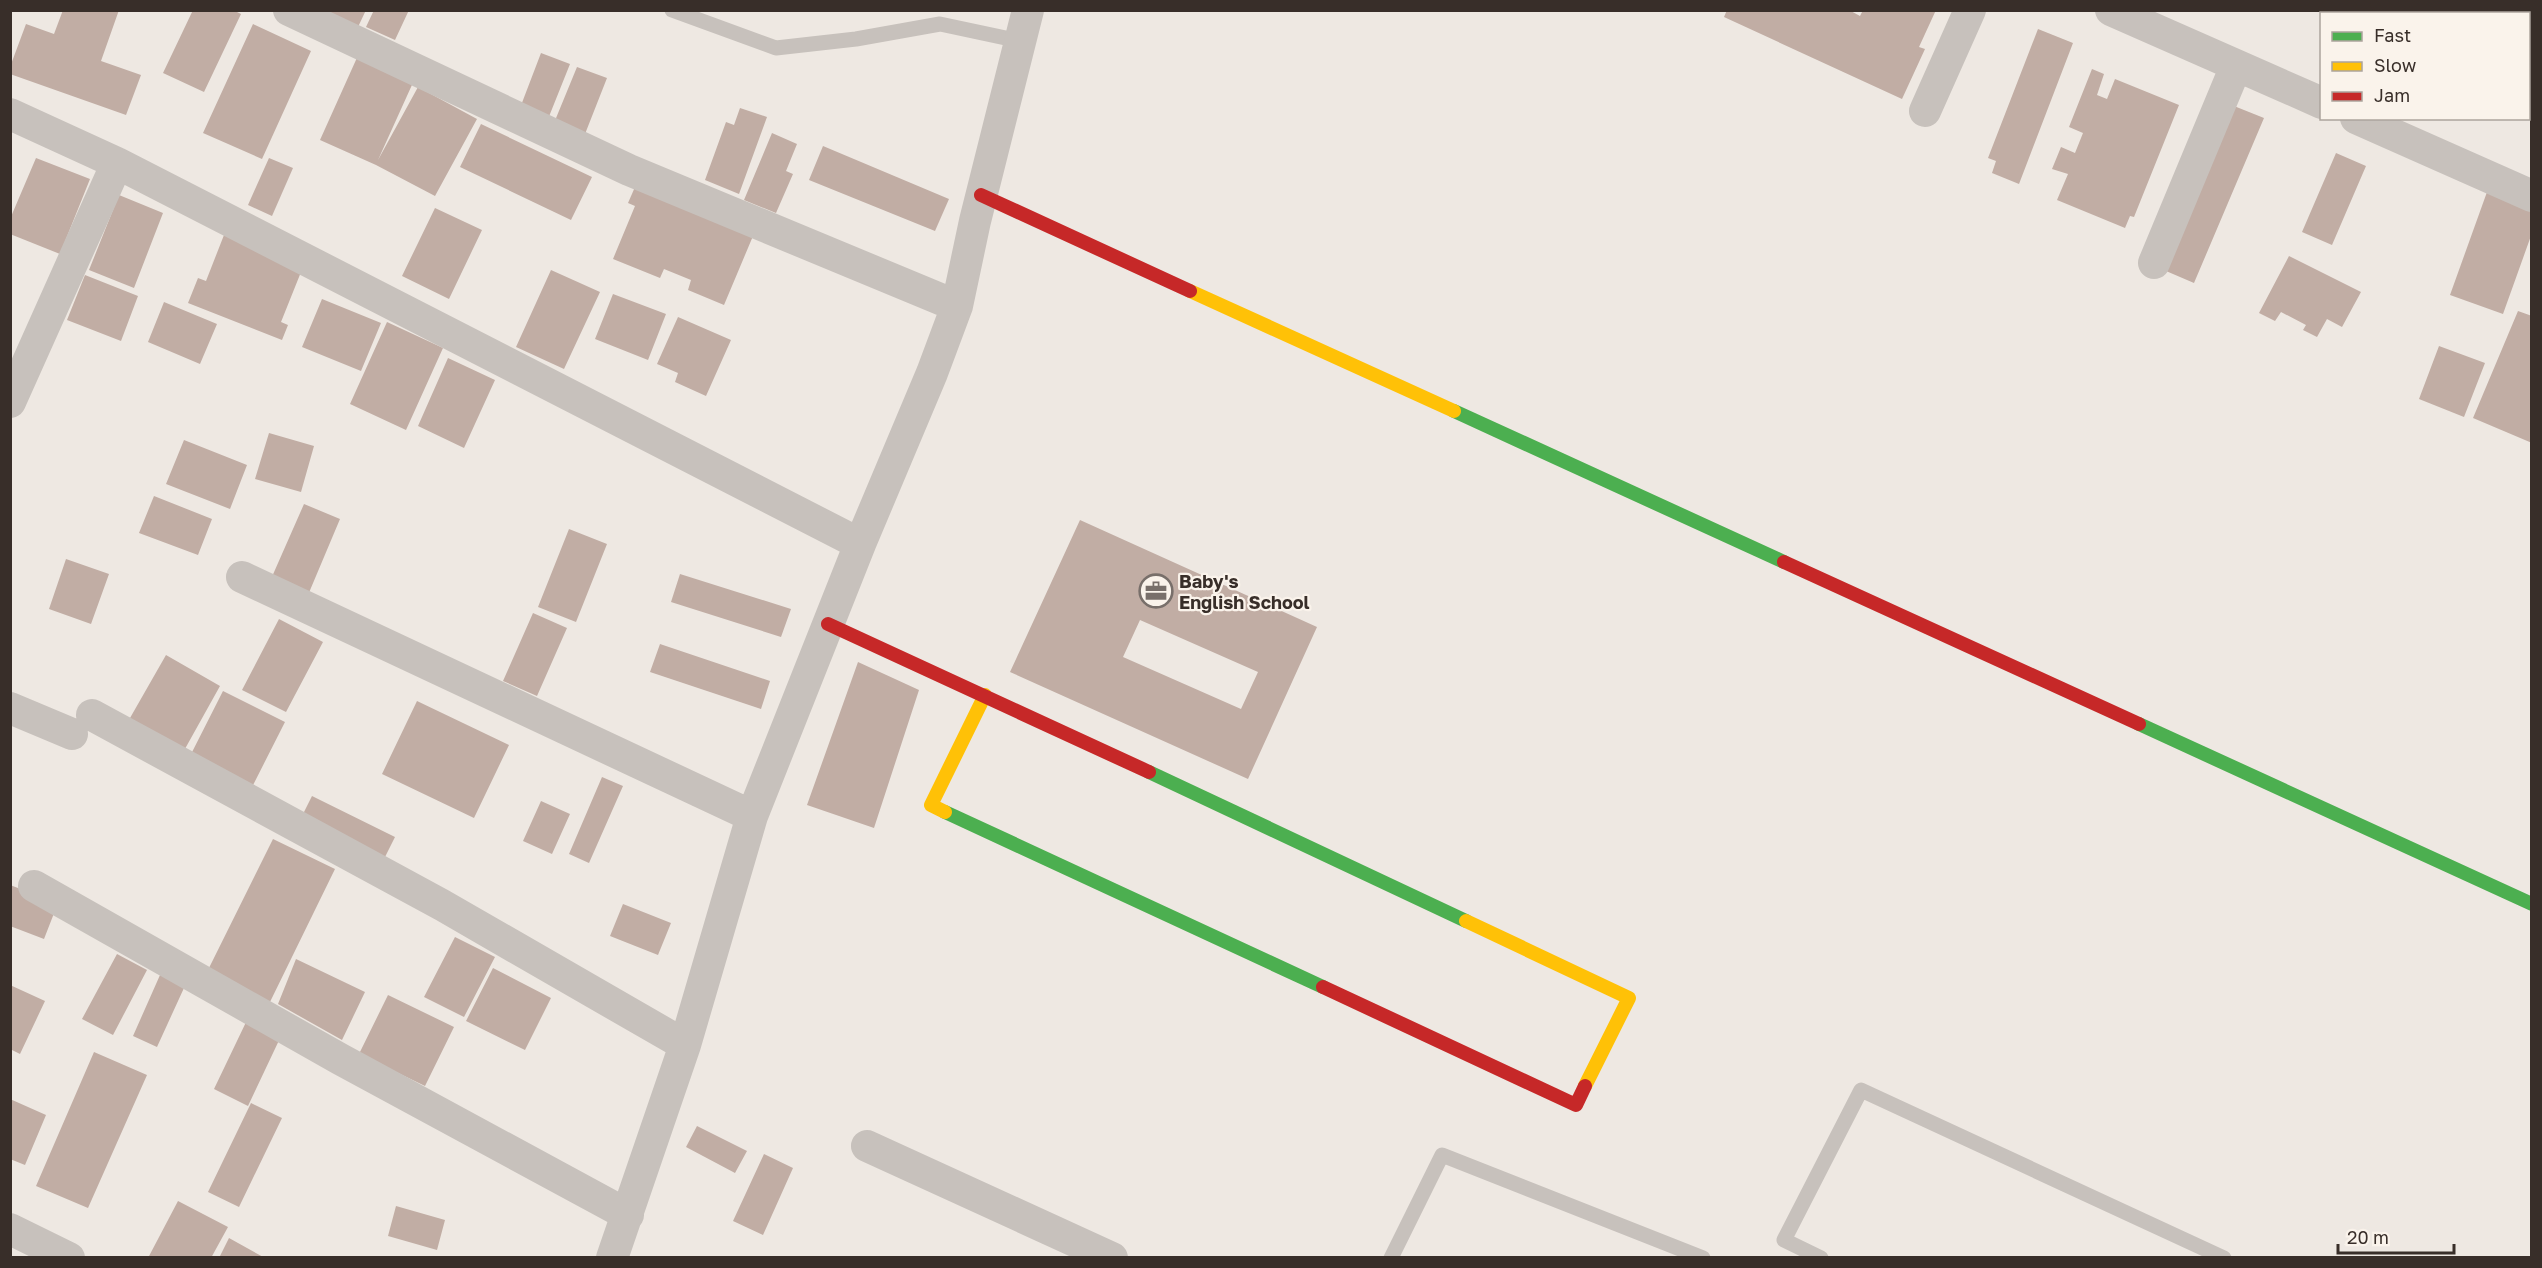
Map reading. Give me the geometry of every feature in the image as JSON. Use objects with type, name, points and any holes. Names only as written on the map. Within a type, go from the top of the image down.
[{"type":"street","points":[[289,10],[629,170],[957,306]]},
{"type":"street","points":[[612,1257],[686,1045],[752,816],[957,306],[981,195],[1028,10]]},
{"type":"street","points":[[1925,111],[1970,10]]},
{"type":"street","points":[[2111,10],[2320,103]]},
{"type":"street","points":[[2154,263],[2236,66]]},
{"type":"street","points":[[10,114],[117,163],[860,544]]},
{"type":"street","points":[[2361,120],[2532,196]]},
{"type":"street","points":[[10,402],[117,163]]},
{"type":"street","points":[[981,195],[2532,904]]},
{"type":"street","points":[[242,577],[752,816]]},
{"type":"street","points":[[828,624],[985,696],[1629,998],[1576,1105],[931,805],[985,696]]},
{"type":"street","points":[[10,708],[82,724],[441,905],[686,1045]]},
{"type":"street","points":[[34,886],[340,1059],[628,1215]]},
{"type":"street","points":[[867,1146],[1112,1257]]},
{"type":"street","points":[[10,1229],[69,1257]]},
{"type":"lane","points":[[672,10],[776,48],[856,39],[940,24],[1020,41]]},
{"type":"lane","points":[[1821,1257],[1784,1240],[1861,1089],[2224,1257]]},
{"type":"lane","points":[[1392,1257],[1442,1155],[1703,1257]]},
{"type":"building","points":[[63,10],[119,10],[101,61],[141,75],[126,115],[10,74],[10,67],[26,24],[54,34]]},
{"type":"building","points":[[193,10],[233,10],[241,14],[204,92],[163,73]]},
{"type":"building","points":[[322,10],[366,10],[358,27]]},
{"type":"building","points":[[374,10],[409,10],[395,40],[366,27]]},
{"type":"building","points":[[1727,10],[1849,10],[1860,16],[1863,10],[1936,10],[1919,47],[1925,49],[1902,99],[1724,17]]},
{"type":"building","points":[[253,24],[311,51],[262,159],[203,133]]},
{"type":"building","points":[[2038,29],[2073,43],[2019,184],[1992,173],[1996,161],[1988,158]]},
{"type":"building","points":[[360,51],[416,76],[378,160],[418,87],[477,119],[435,196],[376,165],[320,140]]},
{"type":"building","points":[[541,53],[570,64],[548,119],[520,108]]},
{"type":"building","points":[[577,67],[607,78],[585,134],[554,123]]},
{"type":"building","points":[[2092,69],[2104,74],[2097,95],[2107,99],[2115,79],[2179,105],[2134,217],[2130,216],[2125,228],[2057,200],[2068,174],[2052,169],[2061,147],[2075,153],[2083,133],[2069,127]]},
{"type":"building","points":[[2229,104],[2264,118],[2194,283],[2159,268]]},
{"type":"building","points":[[740,108],[767,117],[739,194],[705,180],[726,122],[734,125]]},
{"type":"building","points":[[481,124],[592,177],[571,220],[460,167]]},
{"type":"building","points":[[772,133],[797,144],[786,171],[793,174],[776,213],[744,200]]},
{"type":"building","points":[[823,146],[949,199],[935,231],[809,180]]},
{"type":"building","points":[[2336,153],[2366,166],[2332,245],[2302,232]]},
{"type":"building","points":[[36,158],[90,179],[60,254],[10,234],[10,219]]},
{"type":"building","points":[[269,158],[293,168],[272,216],[248,205]]},
{"type":"building","points":[[635,187],[753,236],[724,305],[688,290],[691,280],[664,269],[660,278],[613,259],[635,206],[628,203]]},
{"type":"building","points":[[2487,192],[2532,208],[2532,233],[2503,314],[2450,295]]},
{"type":"building","points":[[119,195],[163,213],[134,288],[89,270]]},
{"type":"building","points":[[435,208],[482,230],[449,299],[402,276]]},
{"type":"building","points":[[224,235],[303,267],[281,322],[288,325],[282,340],[188,303],[198,278],[206,281]]},
{"type":"building","points":[[2289,256],[2361,292],[2342,327],[2327,319],[2317,337],[2303,330],[2306,325],[2281,312],[2275,321],[2259,313]]},
{"type":"building","points":[[551,270],[600,292],[564,369],[516,347]]},
{"type":"building","points":[[85,275],[138,296],[121,341],[67,320]]},
{"type":"building","points":[[613,294],[666,314],[648,360],[595,339]]},
{"type":"building","points":[[322,299],[381,323],[361,371],[302,347]]},
{"type":"building","points":[[164,302],[217,324],[200,364],[148,342]]},
{"type":"building","points":[[2518,311],[2532,316],[2532,443],[2473,418]]},
{"type":"building","points":[[678,317],[731,340],[706,396],[675,382],[678,373],[657,364]]},
{"type":"building","points":[[387,322],[443,348],[406,430],[350,404]]},
{"type":"building","points":[[2439,346],[2485,363],[2464,417],[2419,399]]},
{"type":"building","points":[[448,358],[495,380],[464,448],[418,426]]},
{"type":"building","points":[[269,433],[314,446],[301,492],[255,479]]},
{"type":"building","points":[[184,440],[247,465],[230,509],[166,484]]},
{"type":"building","points":[[154,496],[212,519],[198,555],[139,533]]},
{"type":"building","points":[[304,504],[340,519],[308,595],[271,579]]},
{"type":"building","points":[[1080,520],[1317,627],[1248,779],[1010,672]],"holes":[[[1140,620],[1258,672],[1241,709],[1123,657]]]},
{"type":"building","points":[[569,529],[607,544],[576,622],[538,607]]},
{"type":"building","points":[[66,559],[109,574],[91,624],[49,609]]},
{"type":"building","points":[[680,574],[791,609],[781,637],[671,602]]},
{"type":"building","points":[[533,613],[567,628],[537,696],[503,681]]},
{"type":"building","points":[[279,619],[323,642],[286,712],[242,690]]},
{"type":"building","points":[[660,644],[770,681],[761,709],[650,672]]},
{"type":"building","points":[[166,655],[220,686],[181,756],[126,725]]},
{"type":"building","points":[[858,662],[919,690],[874,828],[807,805]]},
{"type":"building","points":[[223,691],[285,722],[248,795],[186,764]]},
{"type":"building","points":[[417,701],[509,745],[474,818],[382,774]]},
{"type":"building","points":[[602,777],[623,786],[589,863],[569,854]]},
{"type":"building","points":[[312,796],[395,837],[380,867],[297,826]]},
{"type":"building","points":[[541,801],[570,814],[552,854],[523,841]]},
{"type":"building","points":[[273,839],[335,869],[269,1004],[206,974]]},
{"type":"building","points":[[10,885],[58,903],[44,939],[10,926]]},
{"type":"building","points":[[623,904],[671,923],[658,955],[610,936]]},
{"type":"building","points":[[455,937],[495,957],[464,1017],[424,997]]},
{"type":"building","points":[[117,954],[147,970],[113,1035],[82,1019]]},
{"type":"building","points":[[296,959],[365,992],[342,1040],[278,1004]]},
{"type":"building","points":[[164,966],[189,977],[157,1047],[133,1036]]},
{"type":"building","points":[[493,968],[551,998],[525,1050],[466,1021]]},
{"type":"building","points":[[10,985],[45,1001],[20,1054],[10,1049]]},
{"type":"building","points":[[388,995],[454,1027],[425,1086],[359,1054]]},
{"type":"building","points":[[248,1018],[282,1034],[248,1106],[214,1089]]},
{"type":"building","points":[[94,1052],[147,1075],[88,1208],[36,1186]]},
{"type":"building","points":[[10,1099],[46,1115],[25,1165],[10,1159]]},
{"type":"building","points":[[251,1103],[282,1118],[239,1207],[208,1192]]},
{"type":"building","points":[[697,1126],[747,1151],[735,1173],[686,1147]]},
{"type":"building","points":[[764,1154],[793,1168],[763,1235],[733,1221]]},
{"type":"building","points":[[178,1201],[228,1227],[211,1258],[148,1258]]},
{"type":"building","points":[[396,1206],[445,1220],[437,1250],[388,1236]]},
{"type":"building","points":[[229,1238],[265,1258],[219,1258]]},
{"type":"traffic: fast","points":[[1454,411],[1784,562]]},
{"type":"traffic: fast","points":[[2139,724],[2532,904]]},
{"type":"traffic: fast","points":[[1149,772],[1466,921]]},
{"type":"traffic: fast","points":[[945,812],[1323,987]]},
{"type":"traffic: slow","points":[[1190,291],[1454,411]]},
{"type":"traffic: slow","points":[[945,812],[931,805],[985,695]]},
{"type":"traffic: slow","points":[[1466,921],[1629,998],[1585,1086]]},
{"type":"traffic: jam","points":[[981,195],[1190,291]]},
{"type":"traffic: jam","points":[[1784,562],[2139,724]]},
{"type":"traffic: jam","points":[[828,624],[1149,772]]},
{"type":"traffic: jam","points":[[1323,987],[1576,1105],[1585,1086]]},
{"type":"place","name":"Baby's English School","points":[[1156,591]]}]
